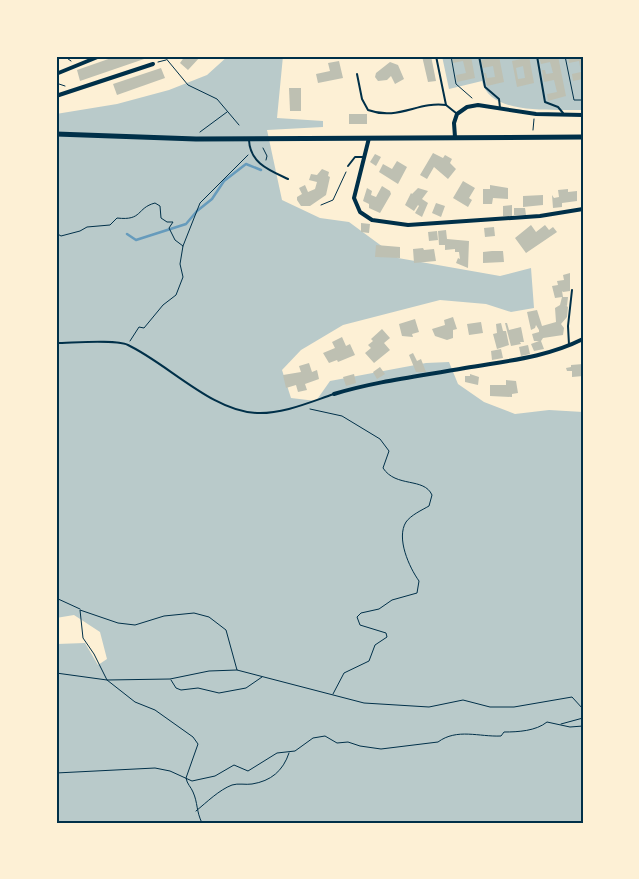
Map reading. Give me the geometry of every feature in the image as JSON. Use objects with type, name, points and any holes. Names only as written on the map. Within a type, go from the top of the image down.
[{"type":"main road","points":[[56,134],[248,139],[583,137]]},
{"type":"street","points":[[56,74],[100,56]]},
{"type":"street","points":[[56,96],[152,64]]},
{"type":"street","points":[[455,137],[454,123],[457,114],[467,107],[478,105],[536,114],[583,115]]},
{"type":"street","points":[[369,138],[354,190],[355,203],[365,218],[377,222],[408,225],[500,219],[583,209]]},
{"type":"street","points":[[334,394],[364,385],[518,361],[583,339]]},
{"type":"lane","points":[[436,56],[446,105],[457,114]]},
{"type":"lane","points":[[479,56],[485,88],[499,99],[500,108]]},
{"type":"lane","points":[[537,56],[545,102],[558,107],[564,115]]},
{"type":"lane","points":[[357,74],[362,99],[368,110],[400,113],[428,105],[446,105]]},
{"type":"lane","points":[[248,139],[250,154],[263,165],[288,179]]},
{"type":"lane","points":[[348,166],[355,158],[364,157]]},
{"type":"lane","points":[[569,345],[568,326],[572,290]]},
{"type":"lane","points":[[56,343],[127,344],[220,403],[238,411],[257,414],[274,412],[334,394]]},
{"type":"path","points":[[64,56],[70,60]]},
{"type":"path","points":[[164,56],[188,85],[212,96],[239,125]]},
{"type":"path","points":[[451,56],[456,84],[478,105]]},
{"type":"path","points":[[565,56],[574,100],[583,100]]},
{"type":"path","points":[[152,64],[174,57]]},
{"type":"path","points":[[56,83],[64,86]]},
{"type":"path","points":[[199,133],[228,112]]},
{"type":"path","points":[[533,128],[534,118]]},
{"type":"path","points":[[262,148],[267,156],[263,165]]},
{"type":"path","points":[[127,344],[139,327],[144,328],[163,304],[176,295],[183,276],[180,264],[183,246],[200,203],[250,154]]},
{"type":"path","points":[[321,205],[333,200],[348,166]]},
{"type":"path","points":[[56,233],[61,236],[80,231],[87,226],[110,225],[117,218],[128,219],[137,216],[147,205],[155,203],[160,206],[161,218],[167,222],[173,222],[169,228],[170,232],[183,246]]},
{"type":"path","points":[[307,403],[311,411],[342,416],[380,439],[389,451],[383,468],[387,473],[399,481],[422,485],[429,489],[432,495],[429,506],[411,517],[406,522],[403,531],[402,539],[410,566],[420,581],[417,593],[392,600],[379,609],[361,613],[357,617],[360,625],[386,633],[387,637],[376,645],[369,661],[344,673],[333,695]]},
{"type":"path","points":[[56,598],[80,610],[118,623],[135,625],[164,616],[194,613],[209,617],[226,630],[237,670]]},
{"type":"path","points":[[80,610],[83,638],[94,654],[107,680],[134,702],[155,710],[196,741],[197,749],[186,778],[196,801],[196,811],[202,823]]},
{"type":"path","points":[[56,673],[107,680],[170,680],[209,671],[237,670],[364,703],[429,707],[463,700],[490,707],[514,707],[572,697],[583,709]]},
{"type":"path","points":[[170,680],[176,688],[181,690],[198,688],[219,693],[246,688],[262,677]]},
{"type":"path","points":[[561,724],[583,718]]},
{"type":"path","points":[[56,773],[155,768],[170,770],[192,781],[215,776],[234,765],[248,771],[277,754],[290,752],[313,738],[325,736],[337,743],[348,742],[381,749],[438,742],[446,736],[461,734],[501,736],[504,732],[519,732],[541,726],[547,722],[570,727],[583,726]]},
{"type":"path","points":[[196,811],[224,789],[234,785],[265,781],[284,766],[290,752]]},
{"type":"shaded area","points":[[228,56],[283,56],[277,118],[323,121],[323,127],[267,130],[282,200],[320,218],[349,222],[398,258],[500,276],[531,268],[534,308],[511,312],[486,304],[440,300],[343,325],[301,350],[282,370],[291,398],[316,401],[330,381],[426,363],[449,362],[458,384],[484,402],[515,414],[549,410],[583,412],[583,823],[56,823],[57,644],[85,643],[98,665],[107,659],[100,632],[74,615],[56,618],[56,114],[117,104],[169,90],[207,75]]},
{"type":"shaded area","points":[[442,56],[583,56],[583,110],[541,110],[510,105],[497,100],[487,92],[482,81],[449,89]]},
{"type":"building","points":[[117,56],[146,56],[147,58],[80,81],[77,70]]},
{"type":"building","points":[[185,56],[201,56],[188,70],[180,63]]},
{"type":"building","points":[[422,56],[431,56],[436,81],[428,82]]},
{"type":"building","points":[[452,56],[471,56],[475,78],[457,82],[456,75],[466,73],[463,61],[453,63]]},
{"type":"building","points":[[491,56],[499,56],[504,82],[487,86],[484,73],[486,73],[487,78],[495,77],[493,66],[483,68],[481,60],[491,58]]},
{"type":"building","points":[[521,56],[529,56],[534,83],[517,87],[512,61],[521,59]],"holes":[[[523,66],[525,78],[518,79],[516,68]]]},
{"type":"building","points":[[558,56],[566,96],[548,101],[547,94],[557,92],[554,80],[544,82],[542,70],[545,70],[546,74],[553,73],[550,62],[541,64],[539,57]]},
{"type":"building","points":[[568,56],[583,56],[583,79],[573,81],[572,74],[581,72],[579,61],[569,63]]},
{"type":"building","points":[[339,61],[343,78],[318,83],[316,74],[330,71],[328,63]]},
{"type":"building","points":[[390,62],[398,65],[404,79],[395,84],[391,76],[387,80],[378,81],[375,77],[376,73]]},
{"type":"building","points":[[161,68],[165,78],[117,95],[113,84]]},
{"type":"building","points":[[289,88],[301,88],[301,111],[290,111]]},
{"type":"building","points":[[349,114],[367,114],[367,124],[349,124]]},
{"type":"building","points":[[433,153],[443,158],[445,155],[452,159],[450,163],[456,169],[448,179],[434,167],[427,179],[420,175]]},
{"type":"building","points":[[375,154],[381,157],[376,166],[370,162]]},
{"type":"building","points":[[397,161],[407,167],[398,184],[379,172],[383,164],[392,169]]},
{"type":"building","points":[[322,169],[329,172],[328,176],[330,177],[326,195],[310,206],[301,206],[297,200],[297,197],[302,194],[299,188],[305,185],[308,192],[315,189],[317,182],[309,180],[311,174],[317,175]]},
{"type":"building","points":[[463,181],[475,188],[469,198],[472,200],[468,207],[453,198]]},
{"type":"building","points":[[490,185],[508,188],[508,199],[493,198],[492,204],[483,204],[483,189],[490,189]]},
{"type":"building","points":[[382,186],[390,191],[391,194],[380,213],[369,208],[369,204],[363,201],[367,188],[372,191],[371,195],[376,197]]},
{"type":"building","points":[[418,188],[428,191],[422,199],[428,203],[422,217],[415,213],[418,205],[414,211],[405,205],[411,193]]},
{"type":"building","points":[[568,189],[568,192],[577,191],[577,201],[562,203],[562,207],[553,208],[552,195],[554,198],[559,197],[558,190]]},
{"type":"building","points":[[543,195],[543,205],[523,207],[523,196]]},
{"type":"building","points":[[436,203],[445,206],[441,217],[432,213]]},
{"type":"building","points":[[512,205],[512,216],[503,216],[503,206]]},
{"type":"building","points":[[514,208],[525,208],[526,215],[514,215]]},
{"type":"building","points":[[361,223],[370,224],[369,233],[361,232]]},
{"type":"building","points":[[531,225],[536,232],[545,225],[549,230],[553,227],[557,232],[526,253],[515,238]]},
{"type":"building","points":[[494,227],[495,236],[485,237],[484,228]]},
{"type":"building","points":[[446,230],[447,239],[469,241],[468,268],[456,263],[458,258],[460,259],[459,252],[455,252],[455,249],[445,250],[445,245],[439,245],[438,231]]},
{"type":"building","points":[[437,231],[438,240],[429,241],[428,232]]},
{"type":"building","points":[[376,245],[400,247],[400,258],[375,257]]},
{"type":"building","points":[[423,248],[424,250],[434,249],[436,261],[414,263],[413,249]]},
{"type":"building","points":[[503,251],[504,262],[483,263],[483,252]]},
{"type":"building","points":[[570,273],[570,291],[562,291],[563,297],[568,297],[567,306],[565,305],[568,307],[567,317],[561,324],[564,328],[563,335],[543,338],[541,341],[544,349],[534,351],[531,344],[539,341],[534,341],[532,334],[539,332],[539,330],[536,325],[531,330],[527,312],[537,310],[542,326],[556,322],[555,308],[560,305],[562,297],[555,298],[552,286],[558,285],[557,281],[564,280],[563,275]]},
{"type":"building","points":[[453,317],[457,329],[453,330],[453,338],[447,340],[435,336],[432,329],[445,325],[444,320]]},
{"type":"building","points":[[415,319],[419,332],[412,334],[413,337],[402,336],[399,324]]},
{"type":"building","points":[[481,322],[483,333],[469,335],[467,324]]},
{"type":"building","points":[[501,323],[503,331],[506,331],[509,345],[497,349],[493,334],[497,333],[496,324]]},
{"type":"building","points":[[505,323],[507,323],[509,330],[521,327],[524,342],[511,346]]},
{"type":"building","points":[[382,329],[390,338],[384,343],[390,350],[374,363],[365,353],[371,348],[368,345],[373,341],[371,339]]},
{"type":"building","points":[[342,337],[346,346],[350,344],[355,355],[338,362],[337,360],[329,363],[323,353],[335,348],[332,342]]},
{"type":"building","points":[[528,345],[530,354],[521,356],[519,347]]},
{"type":"building","points":[[501,349],[503,358],[492,360],[491,351]]},
{"type":"building","points":[[413,353],[417,361],[421,359],[426,372],[416,372],[409,355]]},
{"type":"building","points":[[309,363],[312,372],[317,370],[319,379],[305,384],[307,390],[298,392],[296,385],[286,388],[283,375],[301,372],[299,366]]},
{"type":"building","points":[[583,364],[583,376],[572,377],[572,371],[567,371],[566,368],[571,367],[571,365]]},
{"type":"building","points":[[380,367],[385,374],[377,379],[373,372]]},
{"type":"building","points":[[354,374],[356,383],[346,386],[343,377]]},
{"type":"building","points":[[470,374],[479,377],[478,385],[465,382],[465,376],[470,376]]},
{"type":"building","points":[[506,380],[516,381],[518,393],[512,394],[512,397],[490,396],[490,385],[506,385]]},
{"type":"waterway","points":[[127,234],[136,240],[186,224],[197,211],[212,199],[224,181],[246,164],[261,170]]}]
